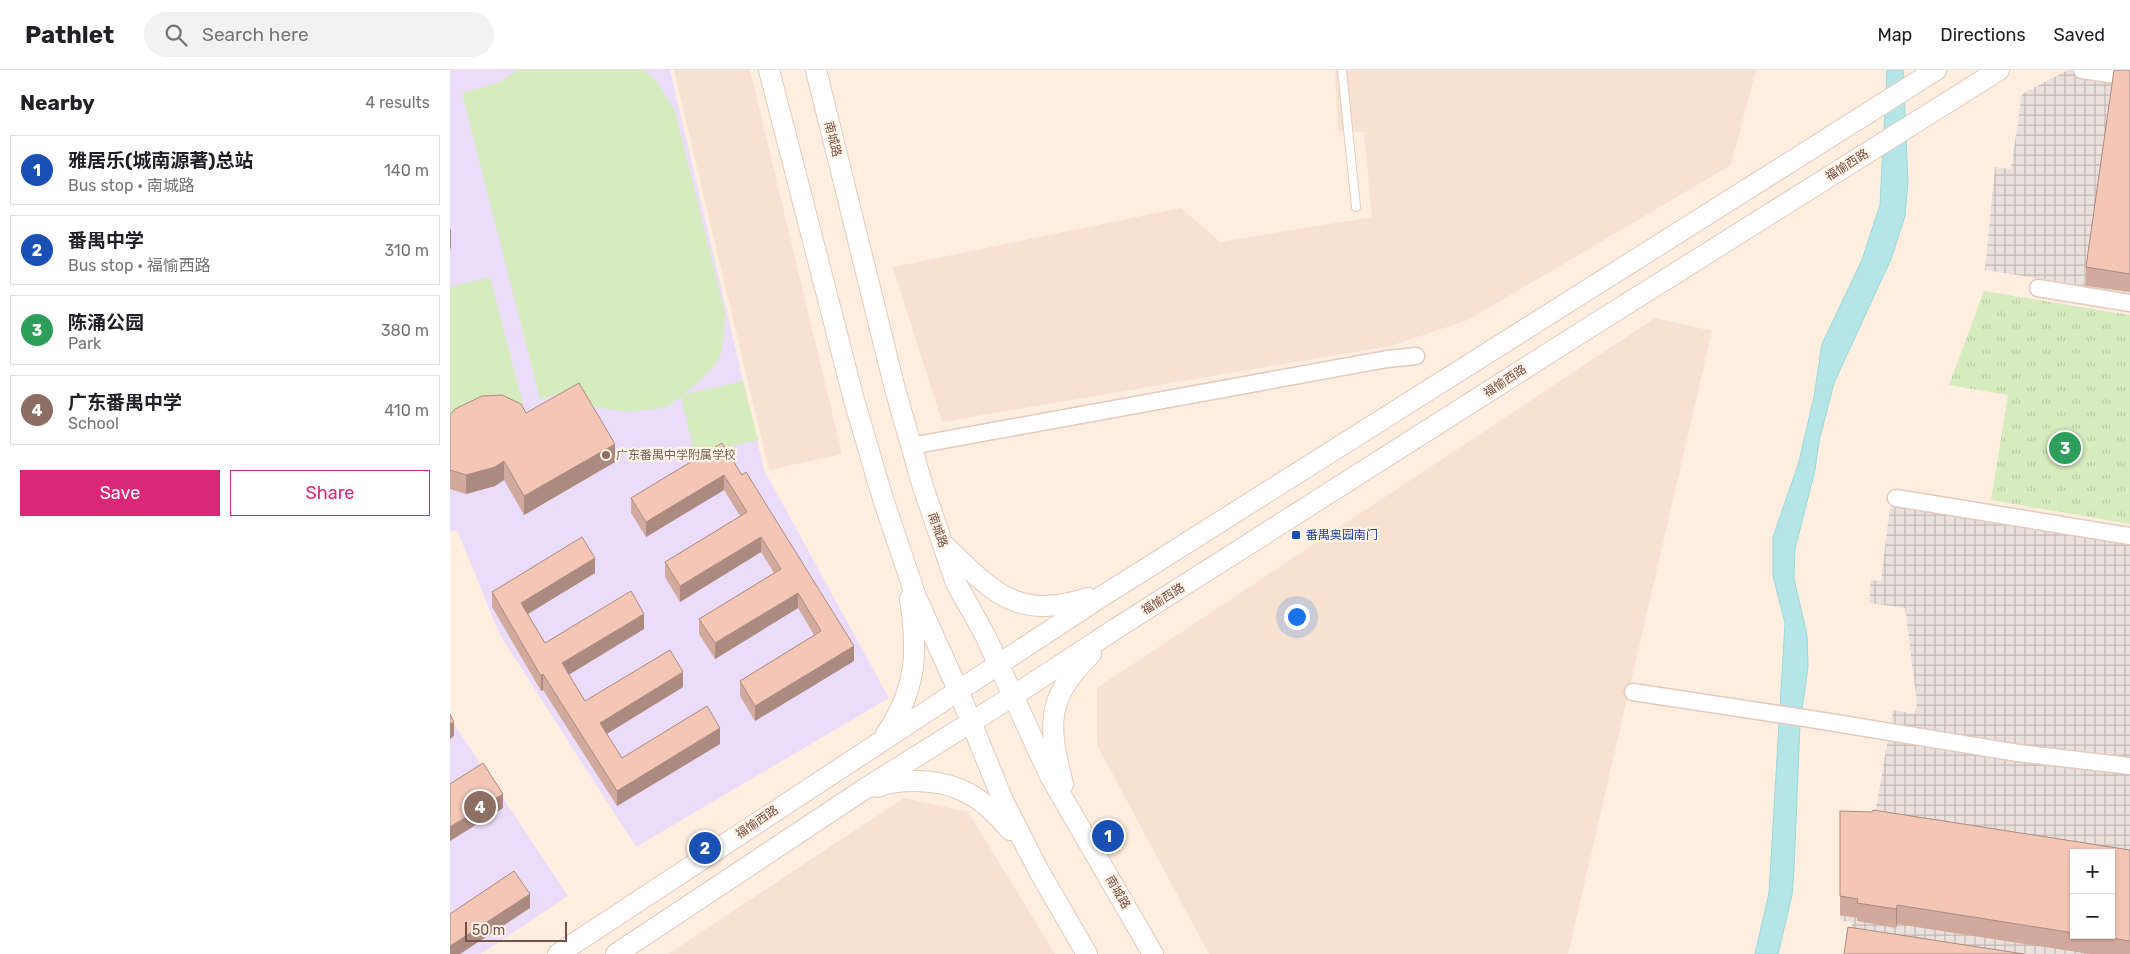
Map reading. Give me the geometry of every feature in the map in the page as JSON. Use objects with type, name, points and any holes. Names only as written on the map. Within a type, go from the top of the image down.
[{"type":"street","points":[[769,70],[856,408],[916,597],[958,690],[1004,803],[1087,954]]},
{"type":"street","name":"南城路","points":[[816,70],[888,364],[911,446],[956,583],[998,664],[1035,747],[1153,954]]},
{"type":"street","points":[[998,664],[1137,574],[1936,70]]},
{"type":"street","name":"福愉西路","points":[[841,804],[1998,70]]},
{"type":"street","points":[[2082,70],[2130,77]]},
{"type":"street","points":[[2038,288],[2130,303]]},
{"type":"street","points":[[911,446],[1387,359],[1416,356]]},
{"type":"street","points":[[1896,498],[2130,536]]},
{"type":"street","points":[[942,544],[998,594],[1013,601],[1029,605],[1046,607],[1067,604],[1097,595],[1137,574]]},
{"type":"street","points":[[882,739],[903,704],[914,671],[915,628],[903,560]]},
{"type":"street","points":[[1074,817],[1054,750],[1052,729],[1054,707],[1061,689],[1074,671],[1120,626]]},
{"type":"street","name":"福愉西路","points":[[558,954],[998,664]]},
{"type":"street","points":[[1633,692],[1812,718],[2018,753],[2130,766]]},
{"type":"street","points":[[616,954],[841,804],[886,783],[903,781],[945,783],[967,792],[984,803],[1000,818],[1035,862]]},
{"type":"lane","points":[[1342,70],[1356,207]]},
{"type":"shaded area","name":"广东番禺中学附属学校","points":[[450,70],[670,70],[764,470],[889,698],[636,847],[500,635],[457,530],[450,532]]},
{"type":"shaded area","points":[[674,70],[750,70],[842,454],[769,470]]},
{"type":"shaded area","points":[[1335,70],[1756,70],[1731,165],[1468,320],[1390,346],[942,422],[893,267],[1181,208],[1220,242],[1372,217],[1364,132],[1338,131]]},
{"type":"shaded area","points":[[2068,70],[2130,70],[2130,293],[1985,270],[1995,167],[2011,169],[2022,94]]},
{"type":"shaded area","points":[[1655,318],[1712,331],[1568,954],[1209,954],[1097,745],[1097,688]]},
{"type":"shaded area","points":[[1890,506],[2130,545],[2130,954],[1847,954],[1852,923],[1840,920],[1840,830],[1872,831],[1893,710],[1915,714],[1917,703],[1905,608],[1869,603],[1871,580],[1881,581]]},
{"type":"shaded area","points":[[450,718],[568,896],[481,954],[450,954]]},
{"type":"shaded area","points":[[904,798],[968,812],[1055,954],[668,954]]},
{"type":"green space","points":[[517,70],[643,70],[655,79],[675,111],[725,313],[720,356],[714,366],[692,388],[682,395],[743,381],[758,440],[695,455],[681,397],[665,408],[626,412],[593,407],[570,392],[540,399],[462,93],[500,82]]},
{"type":"green space","points":[[490,277],[523,404],[450,422],[450,287]]},
{"type":"green space","points":[[1984,291],[2130,315],[2130,524],[1991,500],[2008,395],[1949,385]]},
{"type":"water","points":[[1887,70],[1903,70],[1908,181],[1905,216],[1891,259],[1834,383],[1795,549],[1794,579],[1807,635],[1808,667],[1800,724],[1792,895],[1778,954],[1755,954],[1769,893],[1785,623],[1773,576],[1773,537],[1798,465],[1814,397],[1822,344],[1862,260],[1880,205]]},
{"type":"building","points":[[2114,70],[2130,70],[2130,274],[2086,267]]},
{"type":"building","points":[[579,383],[615,444],[524,496],[504,461],[495,467],[466,475],[450,470],[450,415],[455,409],[482,396],[502,395],[521,404],[526,413]]},
{"type":"building","points":[[722,443],[742,475],[746,472],[854,646],[755,706],[740,681],[821,631],[798,593],[715,643],[699,619],[781,569],[761,537],[680,586],[665,562],[747,512],[724,475],[646,522],[631,498]]},
{"type":"building","points":[[582,537],[595,558],[521,603],[545,643],[631,591],[644,614],[562,663],[585,701],[670,650],[683,672],[600,723],[622,758],[707,706],[720,728],[617,791],[543,674],[541,676],[492,592]]},
{"type":"building","points":[[450,714],[454,722],[450,724]]},
{"type":"building","points":[[483,763],[503,794],[450,827],[450,784]]},
{"type":"building","points":[[1873,810],[2130,850],[2130,941],[2115,939],[2115,849],[2070,849],[2070,932],[1897,905],[1896,909],[1857,903],[1858,899],[1840,896],[1840,811],[1872,812]]},
{"type":"building","points":[[514,871],[530,894],[450,946],[450,914]]},
{"type":"building","points":[[1848,927],[2024,954],[1844,954]]},
{"type":"place","name":"陈涌公园","points":[[2065,448]]},
{"type":"place","name":"广东番禺中学附属学校","points":[[606,455]]},
{"type":"place","name":"番禺奥园南门","points":[[1296,535]]},
{"type":"place","name":"广东番禺中学","points":[[480,807]]},
{"type":"place","name":"雅居乐(城南源著)总站","points":[[1108,836]]},
{"type":"place","name":"番禺中学","points":[[705,848]]}]
